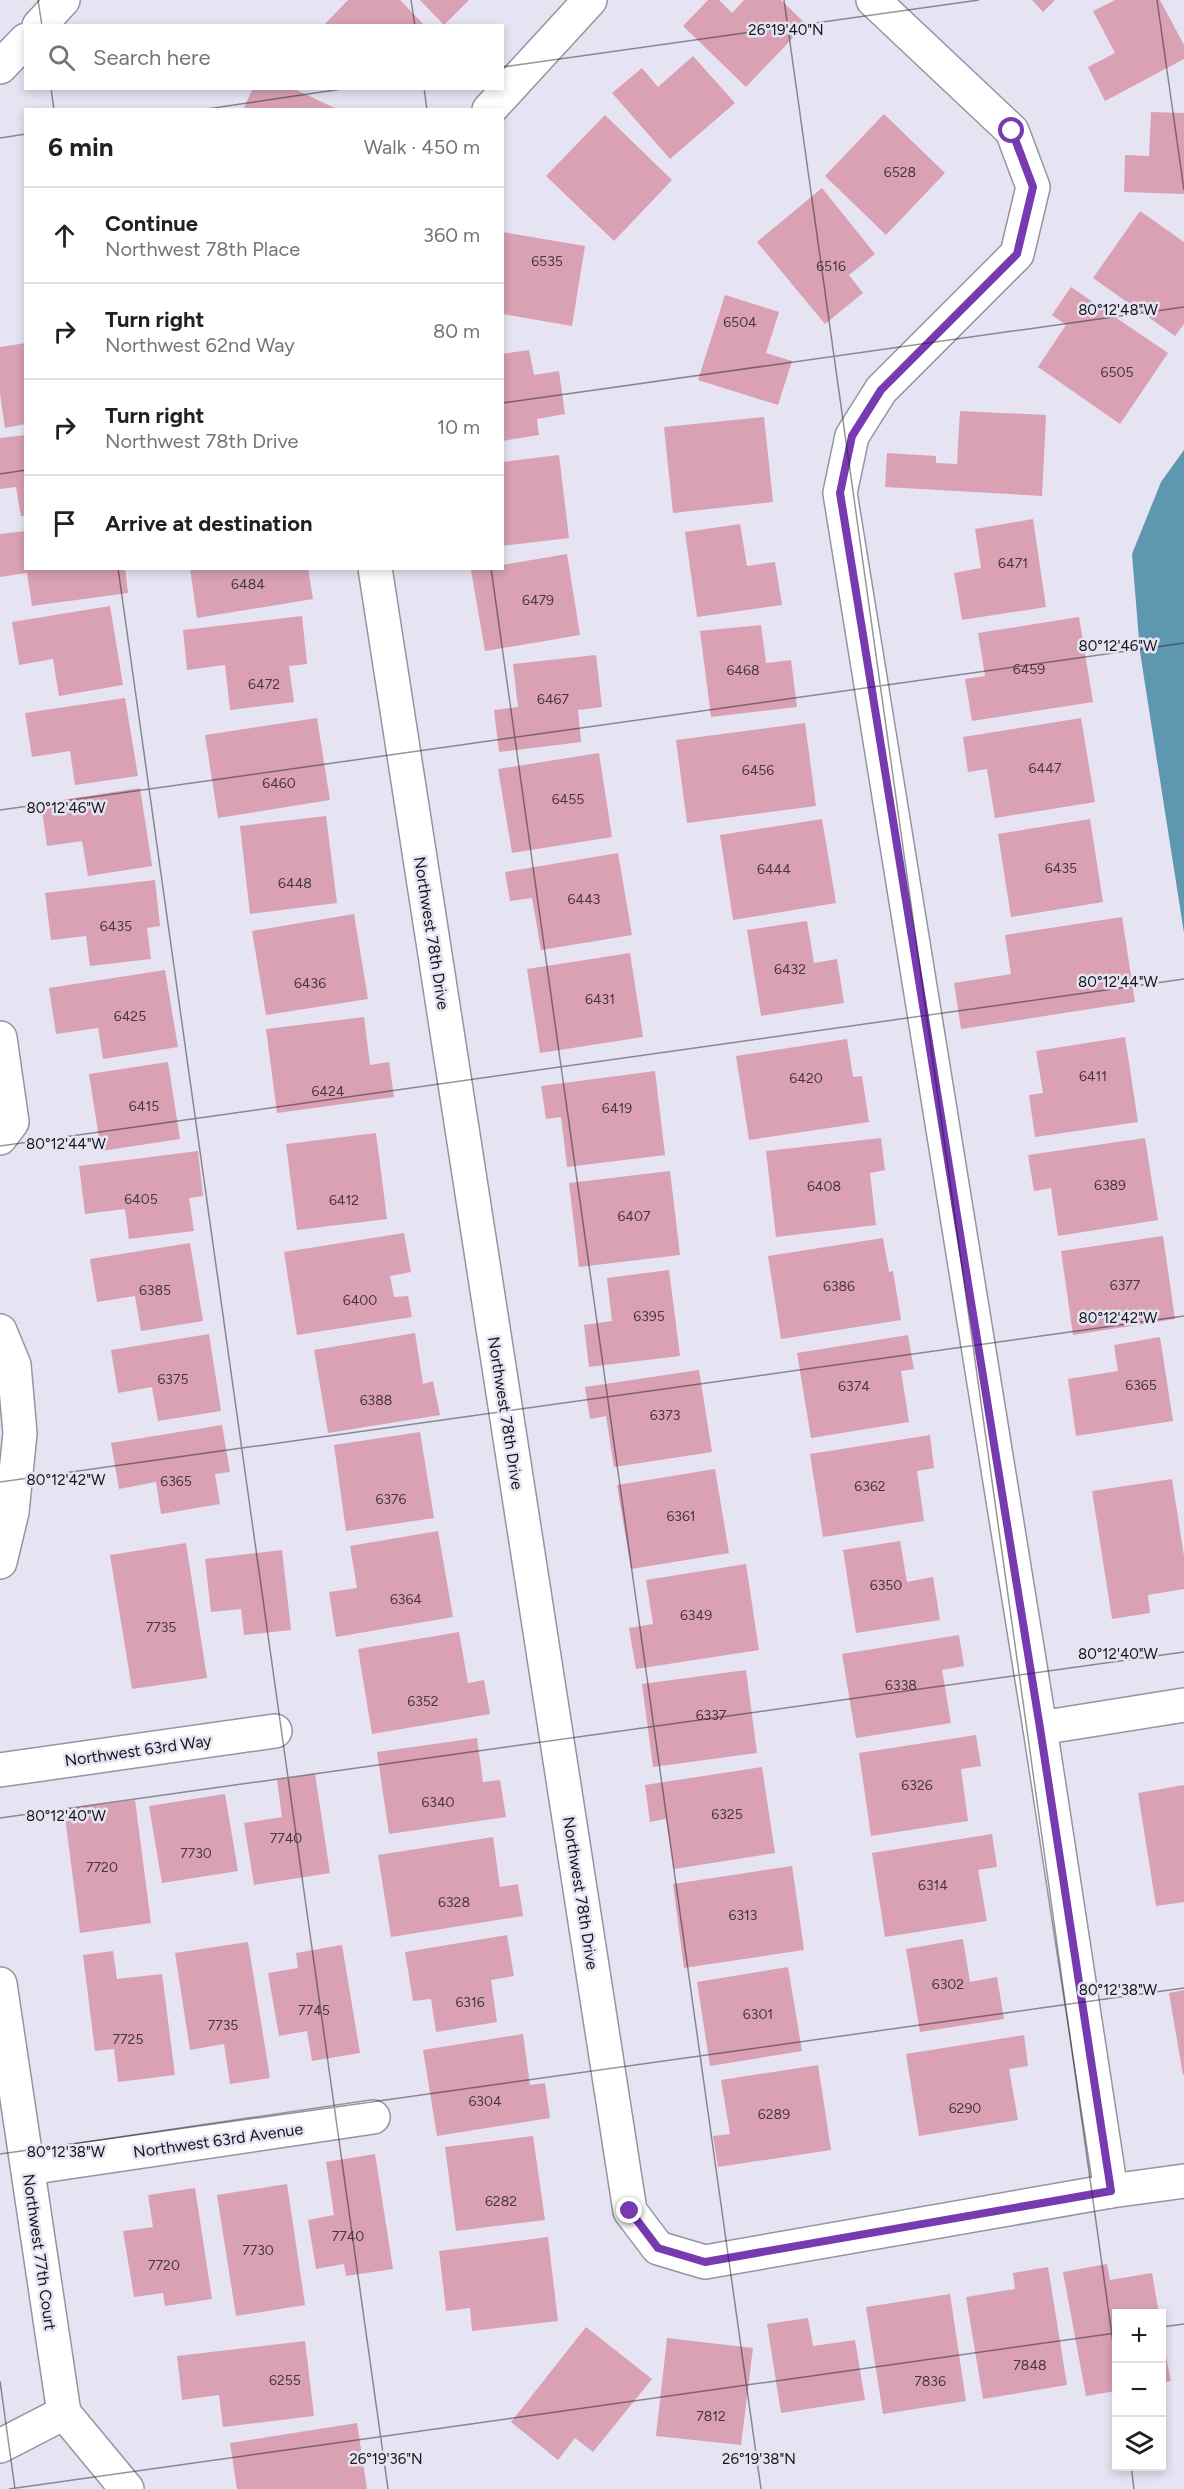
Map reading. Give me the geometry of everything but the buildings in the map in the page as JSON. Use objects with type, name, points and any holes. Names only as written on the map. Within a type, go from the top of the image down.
[{"type":"street","points":[[41,24],[63,0]]},
{"type":"street","points":[[491,108],[590,0]]},
{"type":"street","points":[[873,0],[1012,131],[1033,187],[1017,254],[881,390],[852,436],[840,493],[1040,1728],[1111,2191],[1184,2181]]},
{"type":"street","points":[[0,67],[24,42]]},
{"type":"street","name":"Northwest 78th Drive","points":[[375,570],[630,2211],[658,2248],[705,2262],[1111,2191]]},
{"type":"street","points":[[0,1038],[12,1122],[0,1138]]},
{"type":"street","points":[[0,1331],[14,1365],[20,1433],[12,1512],[0,1562]]},
{"type":"street","points":[[1040,1728],[1184,1705]]},
{"type":"street","name":"Northwest 63rd Way","points":[[0,1770],[275,1731]]},
{"type":"street","name":"Northwest 77th Court","points":[[0,1984],[64,2414]]},
{"type":"street","name":"Northwest 63rd Avenue","points":[[28,2168],[373,2116]]},
{"type":"street","points":[[0,2446],[64,2414],[127,2489]]},
{"type":"water","points":[[1184,450],[1184,933],[1140,652],[1132,554],[1161,482]]},
{"type":"route","points":[[630,2211],[658,2248],[705,2262],[1111,2191],[1040,1728],[840,493],[852,436],[881,390],[1017,254],[1033,187],[1012,131]]}]
